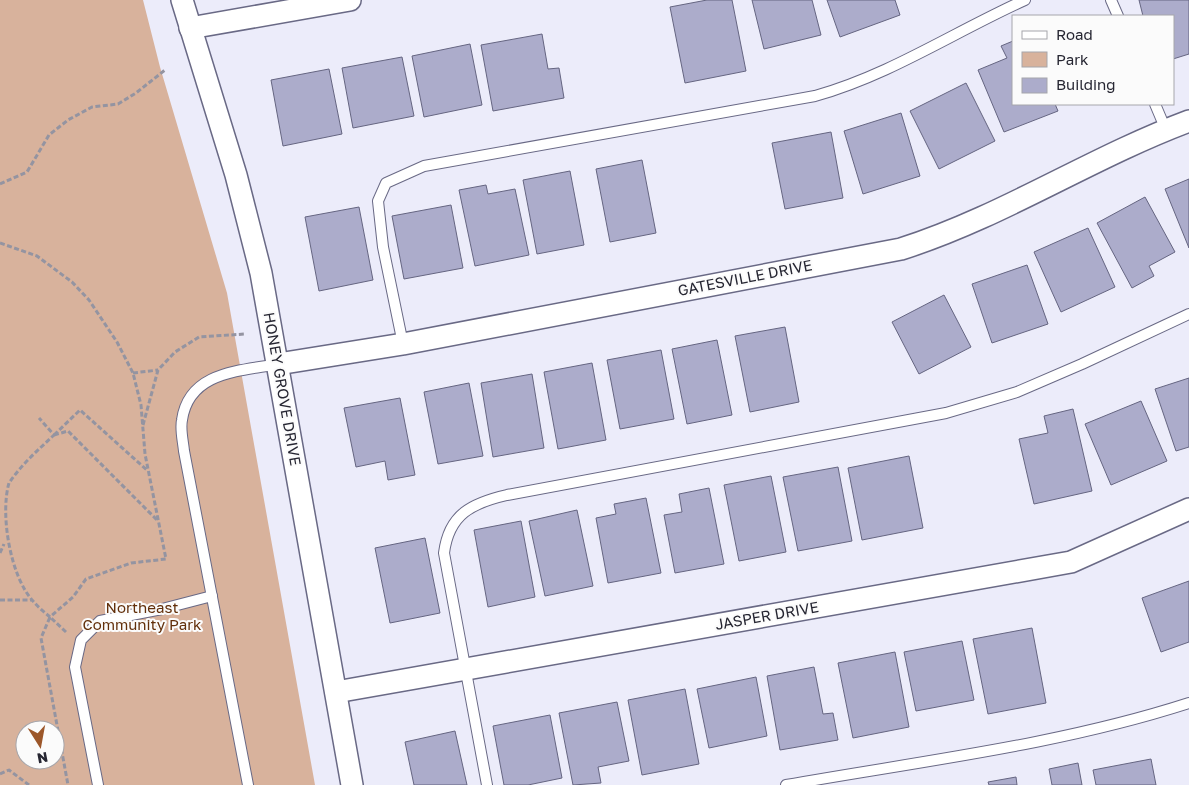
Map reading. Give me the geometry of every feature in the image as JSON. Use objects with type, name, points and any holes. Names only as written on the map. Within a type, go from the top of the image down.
[{"type":"street","name":"HONEY GROVE DRIVE","points":[[182,0],[236,175],[261,273],[352,785]]},
{"type":"street","points":[[190,28],[350,0]]},
{"type":"street","name":"GATESVILLE DRIVE","points":[[278,364],[403,344],[901,249],[935,238],[986,216],[1142,139],[1189,121]]},
{"type":"street","name":"JASPER DRIVE","points":[[336,692],[1071,562],[1189,509]]},
{"type":"lane","points":[[403,344],[382,246],[378,201],[386,182],[424,166],[805,98],[838,89],[904,62],[1025,0]]},
{"type":"lane","points":[[1111,0],[1118,15]]},
{"type":"lane","points":[[1155,105],[1166,130]]},
{"type":"lane","points":[[486,785],[444,553],[451,527],[461,514],[479,502],[507,494],[946,413],[1017,392],[1189,314]]},
{"type":"lane","points":[[248,785],[184,451],[181,421],[186,403],[197,388],[209,379],[222,374],[278,364]]},
{"type":"lane","points":[[98,785],[75,667],[81,640],[100,621],[162,609],[212,596]]},
{"type":"lane","points":[[786,785],[1075,734],[1144,718],[1189,703]]},
{"type":"path","points":[[0,184],[27,172],[49,135],[68,120],[92,107],[118,104],[136,94],[165,70]]},
{"type":"path","points":[[0,243],[37,256],[72,282],[89,300],[117,342],[133,373],[141,404],[142,429],[148,471],[166,558],[131,563],[86,579],[73,597],[50,617],[41,638],[68,785]]},
{"type":"path","points":[[142,429],[158,370],[174,352],[199,337],[245,334]]},
{"type":"path","points":[[133,373],[158,370]]},
{"type":"path","points":[[68,634],[32,600],[17,575],[4,544],[0,516],[8,485],[26,463],[80,410],[148,471]]},
{"type":"path","points":[[39,418],[54,435]]},
{"type":"path","points":[[54,435],[68,431],[159,521]]},
{"type":"path","points":[[0,553],[4,544]]},
{"type":"path","points":[[0,600],[32,600]]},
{"type":"path","points":[[0,774],[9,770],[29,785]]},
{"type":"green space","name":"Northeast Community Park","points":[[0,0],[143,0],[160,67],[227,293],[315,785],[0,785]]},
{"type":"building","points":[[707,0],[732,0],[746,71],[685,83],[670,7]]},
{"type":"building","points":[[752,0],[812,0],[821,35],[764,49]]},
{"type":"building","points":[[827,0],[895,0],[900,15],[840,37]]},
{"type":"building","points":[[1139,0],[1189,0],[1189,54],[1174,59],[1174,15],[1143,15]]},
{"type":"building","points":[[542,34],[548,69],[559,68],[564,98],[493,111],[481,45]]},
{"type":"building","points":[[1012,41],[1012,105],[1055,105],[1058,111],[1004,132],[978,70],[1007,58],[1001,46]]},
{"type":"building","points":[[470,44],[482,105],[424,117],[412,56]]},
{"type":"building","points":[[402,57],[414,116],[353,128],[342,68]]},
{"type":"building","points":[[329,69],[342,134],[283,146],[271,80]]},
{"type":"building","points":[[966,83],[995,141],[939,169],[910,111]]},
{"type":"building","points":[[901,113],[920,176],[863,194],[844,131]]},
{"type":"building","points":[[831,132],[843,198],[785,209],[772,143]]},
{"type":"building","points":[[642,160],[656,233],[610,242],[596,169]]},
{"type":"building","points":[[570,171],[584,245],[537,254],[523,180]]},
{"type":"building","points":[[1189,179],[1189,248],[1165,189]]},
{"type":"building","points":[[486,185],[488,194],[515,189],[529,255],[475,266],[459,190]]},
{"type":"building","points":[[1145,197],[1175,252],[1149,266],[1154,276],[1132,288],[1097,223]]},
{"type":"building","points":[[451,205],[463,268],[404,279],[392,216]]},
{"type":"building","points":[[359,207],[373,280],[319,291],[305,217]]},
{"type":"building","points":[[1088,228],[1115,287],[1061,312],[1034,252]]},
{"type":"building","points":[[1027,265],[1048,324],[992,343],[972,284]]},
{"type":"building","points":[[944,295],[971,347],[919,374],[892,322]]},
{"type":"building","points":[[785,327],[799,402],[750,412],[735,336]]},
{"type":"building","points":[[717,340],[732,415],[687,424],[672,349]]},
{"type":"building","points":[[661,350],[674,419],[620,429],[607,360]]},
{"type":"building","points":[[592,363],[606,440],[558,449],[544,372]]},
{"type":"building","points":[[532,374],[544,448],[493,457],[481,383]]},
{"type":"building","points":[[1189,378],[1189,447],[1176,451],[1155,389]]},
{"type":"building","points":[[469,383],[483,456],[438,464],[424,392]]},
{"type":"building","points":[[400,398],[415,475],[388,480],[385,461],[356,467],[344,408]]},
{"type":"building","points":[[1141,401],[1167,461],[1111,485],[1085,424]]},
{"type":"building","points":[[1073,409],[1092,491],[1034,504],[1019,439],[1048,433],[1044,416]]},
{"type":"building","points":[[909,456],[923,528],[862,540],[848,468]]},
{"type":"building","points":[[838,467],[852,541],[798,551],[783,477]]},
{"type":"building","points":[[771,476],[786,552],[739,561],[724,485]]},
{"type":"building","points":[[709,488],[724,564],[675,573],[664,515],[682,512],[679,494]]},
{"type":"building","points":[[646,498],[661,573],[608,583],[596,518],[616,514],[614,504]]},
{"type":"building","points":[[577,510],[593,586],[545,596],[529,521]]},
{"type":"building","points":[[521,521],[535,597],[488,607],[474,530]]},
{"type":"building","points":[[425,538],[440,613],[390,623],[375,548]]},
{"type":"building","points":[[1189,581],[1189,642],[1161,652],[1142,598]]},
{"type":"building","points":[[1032,628],[1046,703],[988,714],[973,639]]},
{"type":"building","points":[[962,641],[974,700],[916,711],[904,652]]},
{"type":"building","points":[[895,652],[909,727],[853,738],[838,663]]},
{"type":"building","points":[[814,667],[823,714],[833,713],[838,740],[780,750],[767,676]]},
{"type":"building","points":[[756,677],[767,736],[709,748],[697,689]]},
{"type":"building","points":[[685,689],[699,764],[642,775],[628,700]]},
{"type":"building","points":[[617,702],[629,761],[598,767],[601,783],[573,785],[559,713]]},
{"type":"building","points":[[550,715],[562,778],[528,785],[504,785],[493,726]]},
{"type":"building","points":[[455,731],[467,785],[414,785],[405,742]]},
{"type":"building","points":[[1151,759],[1156,785],[1096,785],[1093,770]]},
{"type":"building","points":[[1078,763],[1082,785],[1052,785],[1049,769]]},
{"type":"building","points":[[1016,777],[1017,785],[989,785],[988,782]]}]
